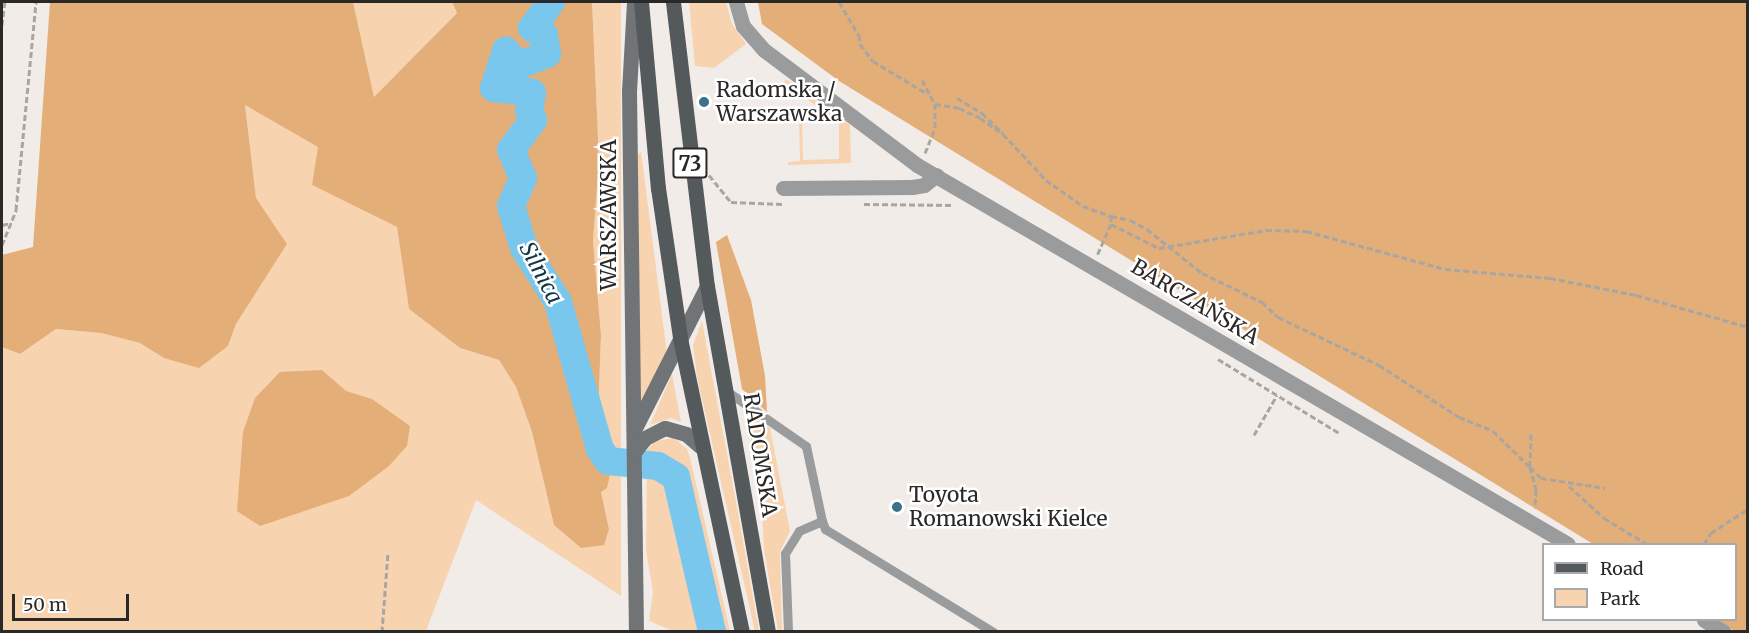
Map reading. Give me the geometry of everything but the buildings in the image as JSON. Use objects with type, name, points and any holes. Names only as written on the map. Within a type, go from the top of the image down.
[{"type":"main road","name":"73","points":[[641,2],[658,188],[681,343],[700,446],[742,632]]},
{"type":"main road","name":"73","points":[[673,2],[707,286]]},
{"type":"main road","name":"RADOMSKA","points":[[707,286],[728,392],[768,632]]},
{"type":"street","name":"WARSZAWSKA","points":[[634,2],[629,91],[631,402],[635,428],[636,632]]},
{"type":"street","name":"BARCZAŃSKA","points":[[737,7],[751,39],[784,69],[937,175],[1090,263],[1528,523],[1566,543]]},
{"type":"street","points":[[783,188],[912,187],[924,185],[937,175]]},
{"type":"street","name":"WARSZAWSKA","points":[[635,428],[681,343],[707,286]]},
{"type":"street","points":[[635,452],[645,438],[665,428],[686,434],[700,446]]},
{"type":"street","points":[[1706,621],[1722,631]]},
{"type":"lane","points":[[728,392],[806,446],[825,529],[993,632]]},
{"type":"lane","points":[[788,632],[785,553],[799,531],[822,521]]},
{"type":"path","points":[[2,25],[5,2]]},
{"type":"path","points":[[2,245],[12,222],[36,2]]},
{"type":"path","points":[[839,2],[873,61],[927,94]]},
{"type":"path","points":[[922,80],[927,94],[935,104],[935,128],[924,155]]},
{"type":"path","points":[[957,98],[982,112],[1046,180],[1083,206],[1130,220],[1170,246],[1202,273],[1262,302],[1278,317],[1380,365],[1459,417],[1493,431],[1541,478],[1605,488]]},
{"type":"path","points":[[935,104],[959,108],[1003,134]]},
{"type":"path","points":[[708,172],[731,202]]},
{"type":"path","points":[[1090,263],[1111,224],[1111,216]]},
{"type":"path","points":[[2,225],[12,222]]},
{"type":"path","points":[[1111,224],[1159,248],[1266,230],[1306,231],[1445,269],[1550,278],[1636,295],[1748,327]]},
{"type":"path","points":[[1208,354],[1339,434]]},
{"type":"path","points":[[1254,435],[1274,401]]},
{"type":"path","points":[[1528,523],[1535,509],[1536,490],[1530,467],[1531,434]]},
{"type":"path","points":[[1568,484],[1604,518],[1645,543]]},
{"type":"path","points":[[1705,543],[1711,533],[1748,509]]},
{"type":"path","points":[[382,632],[388,554]]},
{"type":"green space","points":[[353,2],[452,2],[457,13],[374,97]]},
{"type":"green space","points":[[592,2],[621,2],[621,596],[476,500],[426,631],[2,632],[2,347],[20,354],[56,329],[101,333],[140,343],[164,358],[228,347],[236,324],[287,244],[256,198],[245,105],[319,147],[312,185],[397,227],[409,309],[460,348],[499,360],[516,387],[532,432],[554,525],[609,529],[601,491],[603,443],[598,416],[601,335],[593,241],[599,160]]},
{"type":"green space","points":[[689,2],[726,2],[732,24],[746,44],[714,68],[695,66]]},
{"type":"green space","points":[[786,79],[850,125],[851,163],[788,165],[788,162],[800,161],[799,114],[787,114],[792,108],[815,119],[802,119],[803,160],[839,159],[839,121],[826,120],[826,112],[794,91],[784,82]]},
{"type":"green space","points":[[641,151],[667,354],[640,403],[638,155]]},
{"type":"green space","points":[[702,321],[759,631],[755,631],[697,377],[693,345]]},
{"type":"green space","points":[[672,374],[681,422],[671,418],[650,425]]},
{"type":"green space","points":[[750,416],[770,428],[790,531],[780,552],[782,631],[778,631],[764,550],[761,495],[747,419]]},
{"type":"green space","points":[[674,438],[687,449],[690,458],[730,631],[673,631],[649,621],[653,592],[646,550],[647,450],[655,441]]},
{"type":"shaded area","points":[[50,2],[353,2],[374,97],[457,13],[452,2],[592,2],[599,160],[593,241],[601,335],[598,416],[611,470],[607,488],[601,492],[609,529],[604,545],[581,548],[554,525],[532,432],[516,387],[499,360],[460,348],[409,309],[397,227],[312,185],[318,147],[245,105],[256,198],[287,244],[236,324],[228,346],[199,368],[164,358],[140,343],[101,333],[56,329],[20,354],[2,347],[2,255],[33,247]]},
{"type":"shaded area","points":[[758,2],[1747,2],[1747,631],[1735,631],[1717,621],[1737,621],[1737,543],[1591,543],[839,81],[762,24]]},
{"type":"shaded area","points":[[727,235],[751,300],[765,376],[767,412],[742,389],[716,242]]},
{"type":"shaded area","points":[[322,370],[346,391],[372,399],[410,426],[407,446],[389,466],[349,496],[260,526],[237,511],[243,432],[255,398],[280,372]]},
{"type":"waterway","name":"Silnica","points":[[551,2],[532,28],[544,35],[547,54],[517,66],[506,51],[494,88],[532,93],[529,111],[533,120],[511,150],[523,178],[511,206],[524,248],[558,302],[600,449],[608,461],[658,466],[676,477],[712,632]]},
{"type":"place","name":"Radomska / Warszawska","points":[[704,102]]},
{"type":"place","name":"Toyota Romanowski Kielce","points":[[897,507]]}]
